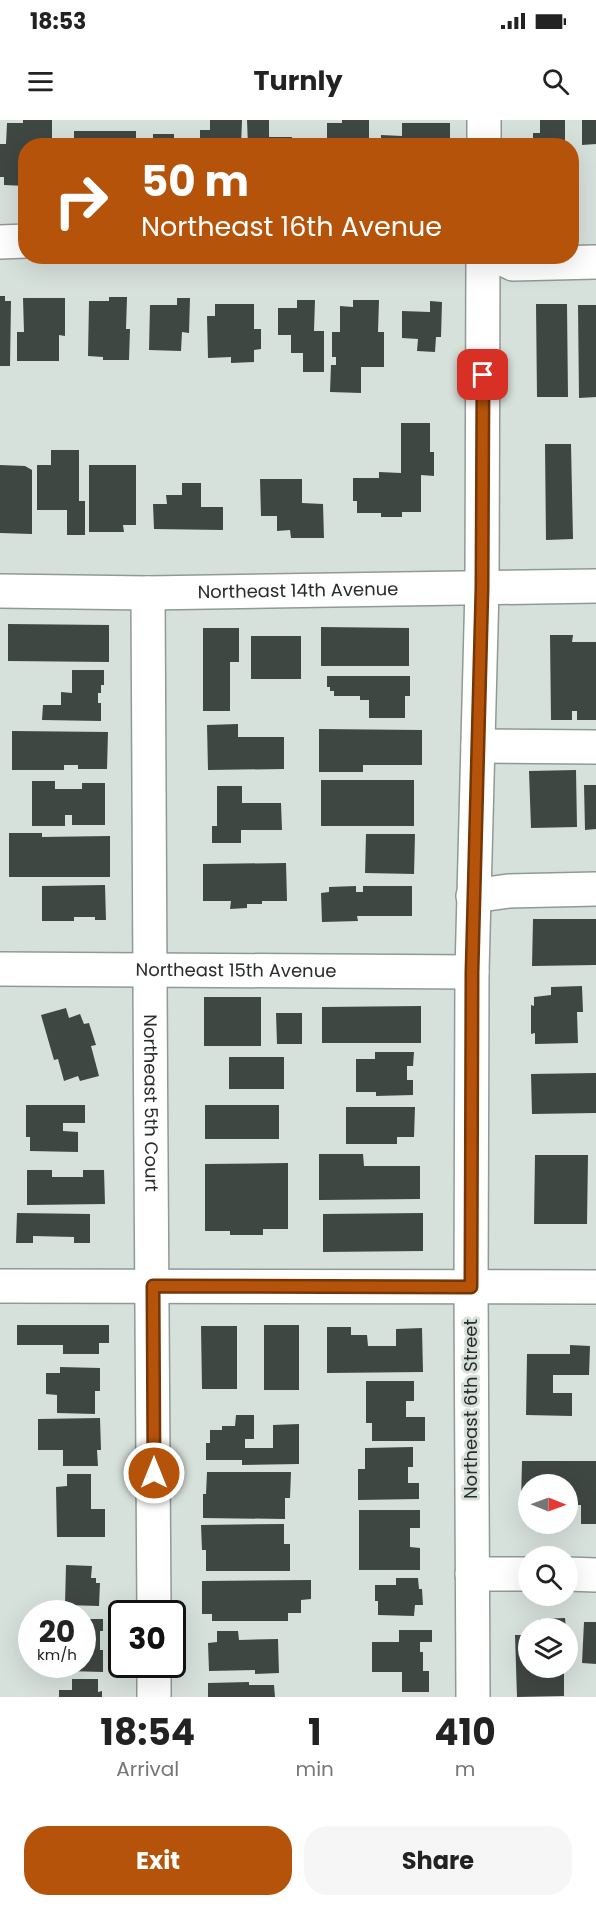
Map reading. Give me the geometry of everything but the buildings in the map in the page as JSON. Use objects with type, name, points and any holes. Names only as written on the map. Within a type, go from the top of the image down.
[{"type":"street","points":[[484,120],[484,138]]},
{"type":"street","points":[[0,242],[18,242]]},
{"type":"street","points":[[579,262],[596,262]]},
{"type":"street","name":"Northeast 6th Street","points":[[473,1697],[472,972],[482,588],[483,264]]},
{"type":"street","name":"Northeast 14th Avenue","points":[[0,591],[148,593],[596,586]]},
{"type":"street","name":"Northeast 5th Court","points":[[148,593],[148,970],[153,1286],[154,1600]]},
{"type":"street","points":[[478,746],[596,747]]},
{"type":"street","points":[[473,896],[508,891],[596,889]]},
{"type":"street","name":"Northeast 15th Avenue","points":[[0,969],[472,972]]},
{"type":"street","points":[[0,1286],[596,1287]]},
{"type":"street","points":[[472,1574],[518,1574]]},
{"type":"street","points":[[578,1574],[596,1575]]},
{"type":"street","points":[[154,1678],[154,1697]]},
{"type":"route","points":[[154,1473],[153,1286],[471,1287],[472,972],[482,588],[483,375]]}]
